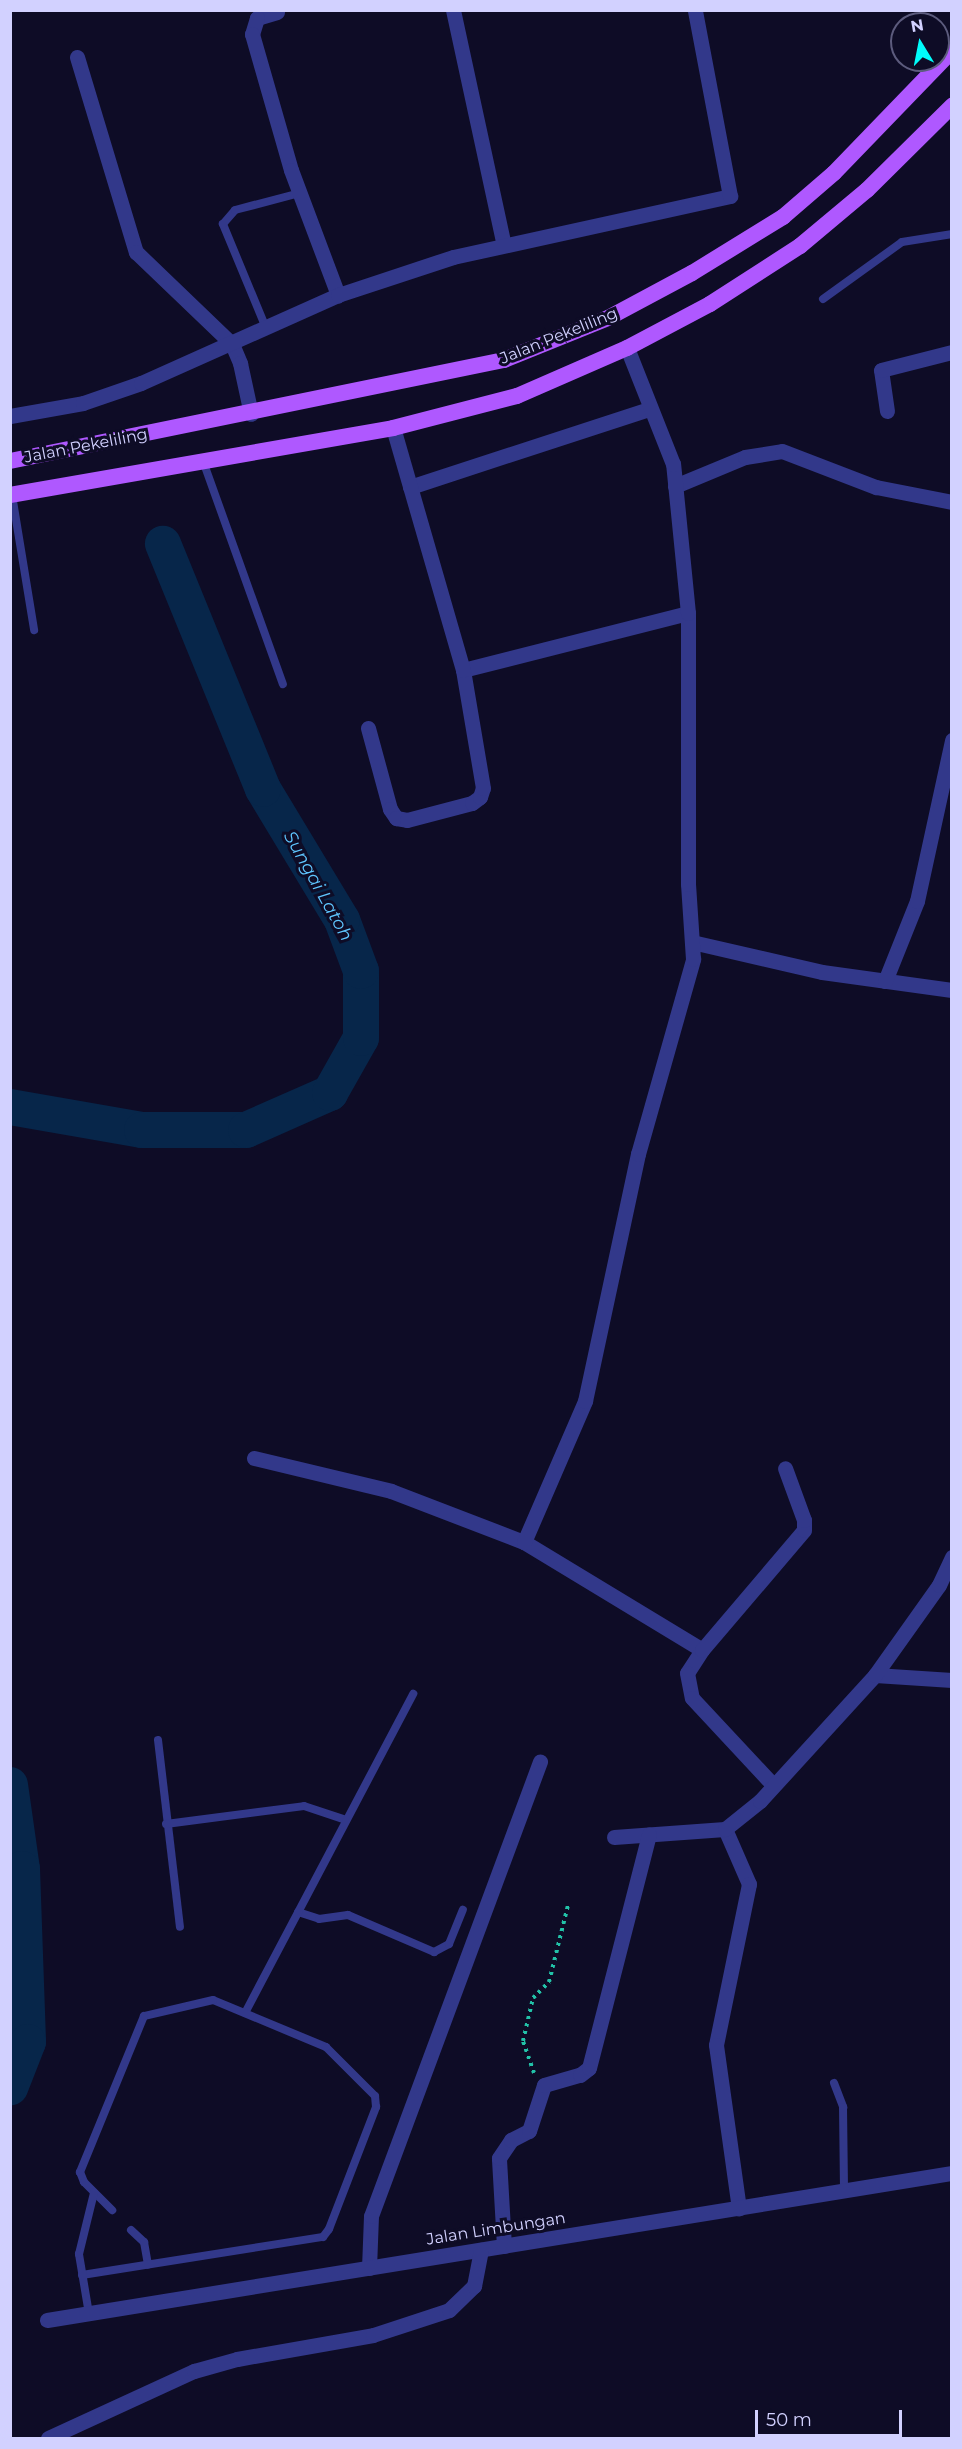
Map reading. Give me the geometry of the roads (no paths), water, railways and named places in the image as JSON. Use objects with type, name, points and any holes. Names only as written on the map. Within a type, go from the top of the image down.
[{"type":"main road","name":"Jalan Pekeliling","points":[[10,461],[251,414],[504,360],[609,318],[692,273],[783,217],[834,173],[951,51]]},
{"type":"main road","name":"Jalan Pekeliling","points":[[11,495],[203,460],[393,429],[518,396],[627,348],[710,304],[800,246],[867,190],[951,106]]},
{"type":"street","points":[[453,10],[504,245]]},
{"type":"street","points":[[10,416],[83,403],[141,384],[338,295],[453,257],[730,196],[694,10]]},
{"type":"street","points":[[277,12],[257,18],[252,34],[300,194],[338,295]]},
{"type":"street","points":[[77,57],[136,252],[232,344],[240,363],[251,414]]},
{"type":"street","points":[[524,1542],[585,1401],[638,1154],[693,958],[688,884],[687,613],[673,464],[627,348]]},
{"type":"street","points":[[886,411],[881,369],[951,352]]},
{"type":"street","points":[[410,487],[650,409]]},
{"type":"street","points":[[368,728],[390,809],[396,818],[407,820],[477,801],[483,788],[463,670],[393,429]]},
{"type":"street","points":[[675,486],[762,452],[782,451],[861,481],[951,502]]},
{"type":"street","points":[[463,670],[687,613]]},
{"type":"street","points":[[885,981],[917,902],[951,740]]},
{"type":"street","points":[[692,942],[822,972],[951,990]]},
{"type":"street","points":[[254,1458],[391,1491],[524,1542],[702,1650]]},
{"type":"street","points":[[773,1785],[692,1698],[687,1673],[702,1650],[804,1530],[804,1520],[785,1468]]},
{"type":"street","points":[[614,1837],[725,1829],[760,1801],[874,1675],[934,1593],[951,1557]]},
{"type":"street","points":[[874,1675],[951,1680]]},
{"type":"street","points":[[369,2268],[371,2217],[540,1761]]},
{"type":"street","points":[[725,1829],[749,1884],[716,2045],[739,2208]]},
{"type":"street","points":[[504,2246],[499,2158],[512,2140],[529,2131],[541,2091],[548,2081],[580,2075],[589,2068],[649,1834]]},
{"type":"street","name":"Jalan Limbungan","points":[[47,2320],[951,2173]]},
{"type":"street","points":[[48,2439],[194,2371],[237,2359],[373,2335],[449,2310],[474,2286],[481,2250]]},
{"type":"lane","points":[[266,328],[223,224],[235,210],[300,194]]},
{"type":"lane","points":[[823,299],[902,242],[951,234]]},
{"type":"lane","points":[[203,460],[283,684]]},
{"type":"lane","points":[[11,495],[34,630]]},
{"type":"lane","points":[[245,2013],[412,1694]]},
{"type":"lane","points":[[158,1740],[166,1824],[180,1928]]},
{"type":"lane","points":[[166,1824],[304,1806],[346,1820]]},
{"type":"lane","points":[[298,1912],[319,1919],[348,1915],[434,1952],[448,1944],[463,1910]]},
{"type":"lane","points":[[82,2275],[318,2238],[329,2229],[375,2107],[375,2096],[326,2047],[207,1998],[141,2020],[81,2167],[81,2177],[112,2210]]},
{"type":"lane","points":[[834,2083],[843,2107],[843,2190]]},
{"type":"lane","points":[[89,2314],[78,2254],[94,2193]]},
{"type":"lane","points":[[132,2230],[144,2242],[148,2265]]},
{"type":"waterway","name":"Sungai Latoh","points":[[10,1107],[142,1130],[246,1130],[330,1093],[361,1038],[361,971],[342,920],[263,789],[163,544]]},
{"type":"waterway","name":"Sungai Latoh","points":[[10,1785],[22,1869],[28,2042],[10,2088]]}]
